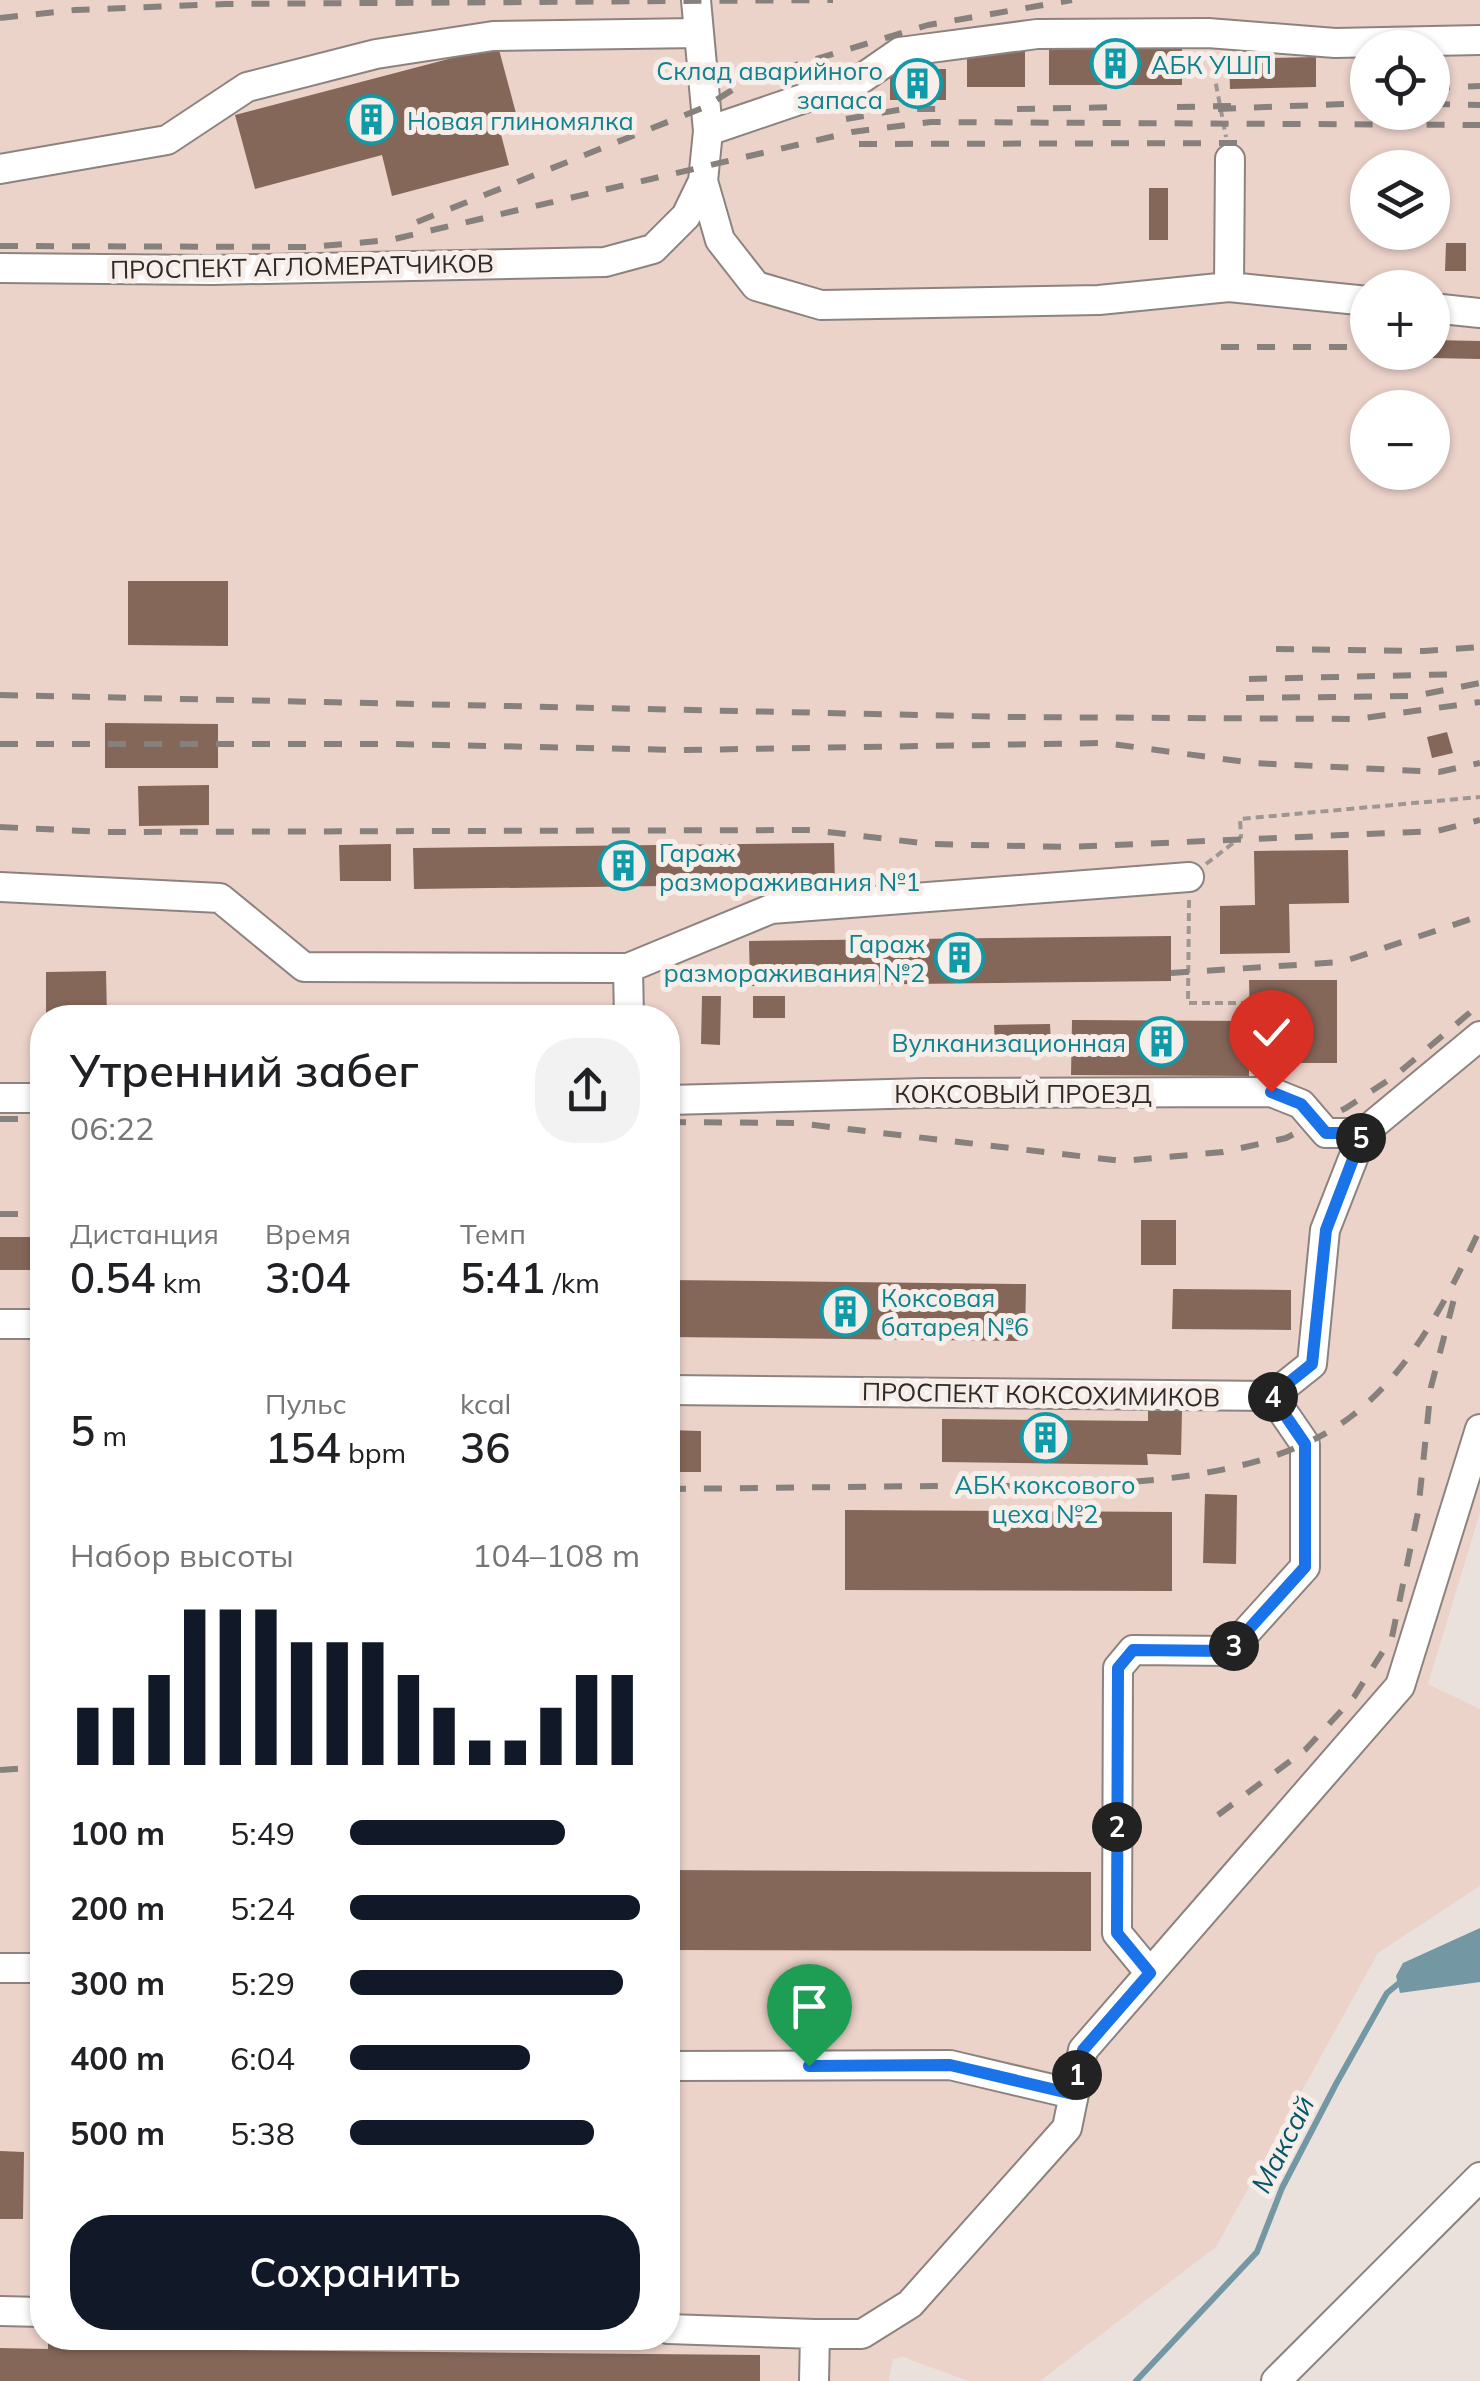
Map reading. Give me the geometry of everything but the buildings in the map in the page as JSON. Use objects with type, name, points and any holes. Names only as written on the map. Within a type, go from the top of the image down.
[{"type":"street","points":[[696,0],[708,131],[703,181],[720,240],[756,286],[821,306],[1099,300],[1229,287],[1350,299]]},
{"type":"street","points":[[0,169],[167,140],[247,87],[376,54],[493,36],[698,33]]},
{"type":"street","points":[[708,131],[861,80],[900,52],[1037,34],[1208,34],[1335,43],[1480,40]]},
{"type":"street","points":[[1229,287],[1230,160]]},
{"type":"street","name":"ПРОСПЕКТ АГЛОМЕРАТЧИКОВ","points":[[0,268],[212,270],[605,262],[653,249],[686,216],[703,181]]},
{"type":"street","points":[[1450,310],[1480,313]]},
{"type":"street","points":[[0,886],[220,898],[304,967],[628,968],[771,910],[1189,877]]},
{"type":"street","points":[[628,968],[628,1005]]},
{"type":"street","points":[[1150,1973],[1117,1933],[1118,1668],[1133,1650],[1229,1651],[1305,1567],[1305,1444],[1272,1396],[1312,1364],[1326,1230],[1363,1133],[1480,1036]]},
{"type":"street","name":"КОКСОВЫЙ ПРОЕЗД","points":[[680,1100],[925,1093],[1271,1092],[1301,1104],[1326,1133],[1363,1133]]},
{"type":"street","points":[[0,1098],[30,1098]]},
{"type":"street","points":[[0,1324],[30,1324]]},
{"type":"street","name":"ПРОСПЕКТ КОКСОХИМИКОВ","points":[[680,1390],[1272,1396]]},
{"type":"street","points":[[680,2329],[862,2334],[910,2304],[1068,2128],[1083,2050],[1400,1686],[1480,1429]]},
{"type":"street","points":[[0,1968],[30,1968]]},
{"type":"street","points":[[680,2066],[950,2065],[1073,2094]]},
{"type":"street","points":[[1276,2381],[1480,2177]]},
{"type":"street","points":[[0,2311],[30,2312]]},
{"type":"street","points":[[814,2381],[816,2334]]},
{"type":"path","points":[[1208,34],[1230,160]]},
{"type":"path","points":[[1271,1003],[1188,1003],[1189,877],[1241,837],[1240,819],[1480,797]]},
{"type":"shaded area","points":[[0,0],[1480,0],[1480,1513],[1428,1684],[1480,1709],[1480,1886],[1378,1953],[1216,2247],[1040,2381],[968,2381],[903,2357],[893,2359],[889,2381],[0,2381]]},
{"type":"water","points":[[1480,1928],[1480,1982],[1400,1993],[1396,1976],[1403,1963]]},
{"type":"waterway","name":"Максай","points":[[1136,2381],[1257,2252],[1282,2188],[1336,2084],[1387,1993],[1404,1979]]},
{"type":"railway","points":[[0,18],[75,10],[225,4],[833,0]]},
{"type":"railway","points":[[417,222],[705,107],[750,79],[928,25],[1072,0]]},
{"type":"railway","points":[[1450,87],[1480,86]]},
{"type":"railway","points":[[1218,109],[1350,104]]},
{"type":"railway","points":[[1450,104],[1480,105]]},
{"type":"railway","points":[[1177,107],[1232,106]]},
{"type":"railway","points":[[1017,109],[1122,107]]},
{"type":"railway","points":[[846,119],[904,109],[945,109]]},
{"type":"railway","points":[[0,246],[310,247],[390,240],[852,132],[931,122],[1480,125]]},
{"type":"railway","points":[[859,144],[1250,143]]},
{"type":"railway","points":[[1221,347],[1350,347]]},
{"type":"railway","points":[[1276,649],[1424,651],[1480,647]]},
{"type":"railway","points":[[1249,679],[1465,674]]},
{"type":"railway","points":[[1246,698],[1414,696],[1480,683]]},
{"type":"railway","points":[[0,695],[1012,717],[1356,719],[1480,702]]},
{"type":"railway","points":[[0,744],[395,744],[683,750],[1105,743],[1253,763],[1439,772],[1480,763]]},
{"type":"railway","points":[[0,827],[103,832],[811,830],[930,844],[1069,847],[1437,831],[1480,820]]},
{"type":"railway","points":[[1171,973],[1342,962],[1480,916]]},
{"type":"railway","points":[[680,1122],[796,1123],[1122,1161],[1223,1152],[1286,1138],[1346,1108],[1396,1075],[1480,1004]]},
{"type":"railway","points":[[0,1119],[30,1119]]},
{"type":"railway","points":[[0,1214],[30,1214]]},
{"type":"railway","points":[[680,1489],[1094,1484],[1152,1480],[1262,1460],[1311,1441],[1353,1415],[1394,1376],[1427,1330],[1480,1229]]},
{"type":"railway","points":[[1218,1815],[1305,1750],[1354,1697],[1392,1637],[1418,1512],[1431,1387],[1455,1295]]},
{"type":"railway","points":[[0,1770],[30,1768]]},
{"type":"place","name":"АБК УШП","points":[[1116,64]]},
{"type":"place","name":"Склад аварийного запаса","points":[[918,84]]},
{"type":"place","name":"Новая глиномялка","points":[[372,120]]},
{"type":"place","name":"Гараж размораживания №1","points":[[624,866]]},
{"type":"place","name":"Гараж размораживания №2","points":[[960,957]]},
{"type":"place","name":"Вулканизационная","points":[[1161,1042]]},
{"type":"place","name":"Коксовая батарея №6","points":[[846,1311]]},
{"type":"place","name":"АБК коксового цеха №2","points":[[1045,1438]]},
{"type":"route","points":[[809,2066],[950,2065],[1073,2094],[1083,2050],[1150,1973],[1117,1933],[1118,1668],[1133,1650],[1229,1651],[1305,1567],[1305,1444],[1272,1396],[1312,1364],[1326,1230],[1363,1133],[1326,1133],[1301,1104],[1271,1092]]}]
